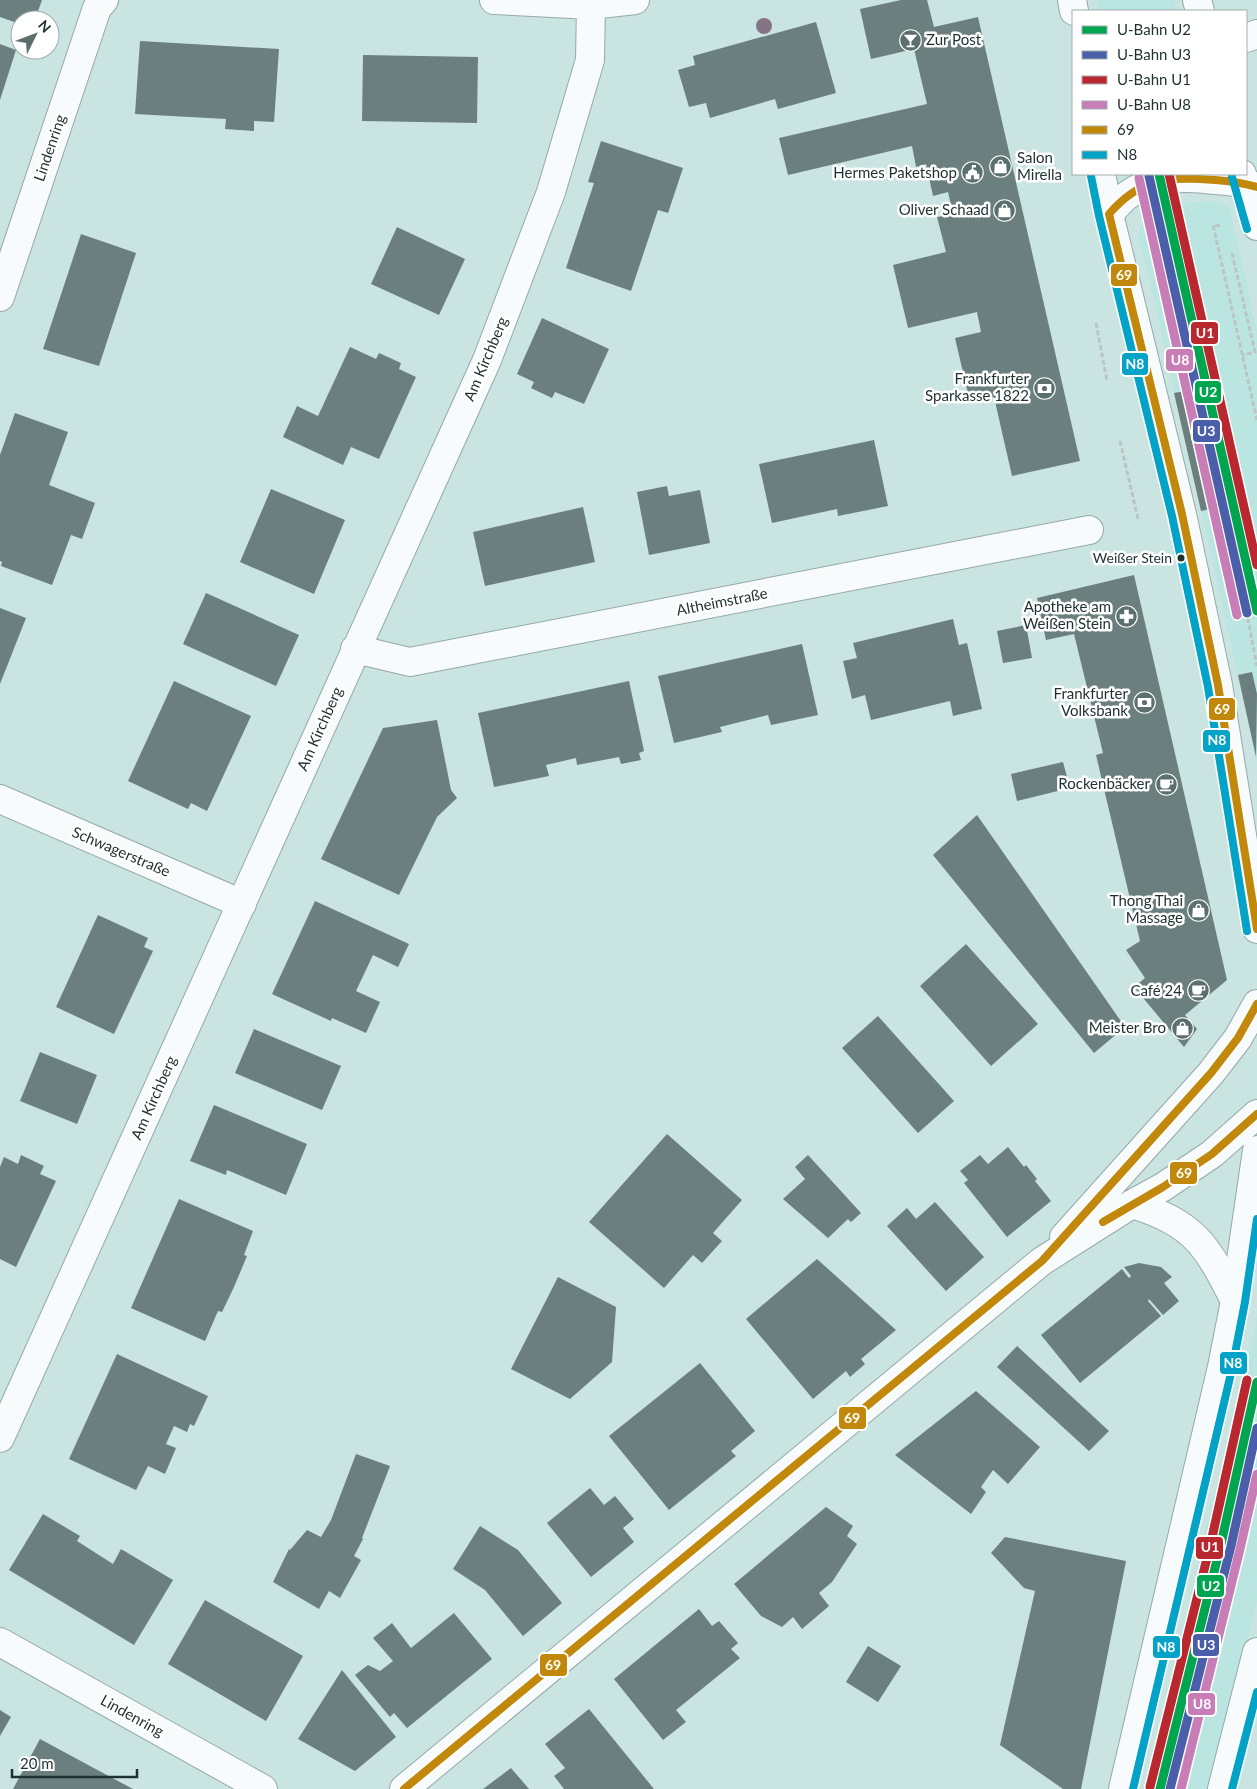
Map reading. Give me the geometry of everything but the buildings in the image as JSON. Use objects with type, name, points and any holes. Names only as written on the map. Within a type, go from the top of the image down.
[{"type":"street","name":"Lindenring","points":[[0,297],[97,8],[104,0]]},
{"type":"street","points":[[494,0],[591,5],[635,0]]},
{"type":"street","name":"Am Kirchberg","points":[[0,1438],[487,360],[551,192],[590,60],[591,5]]},
{"type":"street","points":[[1101,175],[1182,514],[1218,685],[1257,929]]},
{"type":"street","points":[[1109,214],[1126,196],[1147,184],[1161,180],[1186,177],[1248,181],[1257,226]]},
{"type":"street","name":"Altheimstraße","points":[[355,649],[410,662],[1089,530]]},
{"type":"street","name":"Schwagerstraße","points":[[0,799],[242,904]]},
{"type":"street","points":[[1042,1261],[1211,1073],[1238,1038],[1257,1004]]},
{"type":"street","points":[[404,1789],[1042,1261],[1132,1204],[1163,1187],[1212,1154],[1257,1114]]},
{"type":"street","points":[[1123,1789],[1220,1376],[1235,1301],[1257,1150]]},
{"type":"street","points":[[1132,1204],[1155,1211],[1187,1229],[1202,1244],[1212,1258],[1235,1301]]},
{"type":"street","name":"Lindenring","points":[[0,1642],[263,1789]]},
{"type":"street","points":[[1222,1789],[1257,1652]]},
{"type":"path","points":[[1213,225],[1257,420]]},
{"type":"path","points":[[1232,249],[1255,352],[1242,355]]},
{"type":"path","points":[[1164,256],[1167,266],[1170,266],[1241,585],[1257,666]]},
{"type":"path","points":[[1097,329],[1107,381]]},
{"type":"path","points":[[1120,440],[1138,519]]},
{"type":"shaded area","points":[[1097,0],[1174,0],[1177,10],[1098,10]]},
{"type":"shaded area","points":[[1207,201],[1229,206],[1257,330],[1257,761],[1147,269],[1138,238],[1141,225],[1154,212],[1181,203]]},
{"type":"shaded area","points":[[1257,1311],[1257,1600],[1213,1789],[1146,1789],[1201,1549],[1253,1340]]},
{"type":"metro line","name":"U2","points":[[1159,175],[1257,611]]},
{"type":"metro line","name":"U1","points":[[1169,175],[1257,565]]},
{"type":"metro line","name":"U3","points":[[1149,176],[1247,613]]},
{"type":"metro line","name":"U8","points":[[1139,178],[1237,615]]},
{"type":"metro line","name":"U1","points":[[1150,1787],[1211,1542],[1247,1380]]},
{"type":"metro line","name":"U2","points":[[1160,1789],[1221,1544],[1257,1382]]},
{"type":"metro line","name":"U3","points":[[1170,1789],[1231,1546],[1257,1428]]},
{"type":"metro line","name":"U8","points":[[1181,1789],[1257,1474]]},
{"type":"transit line","name":"N8","points":[[1091,176],[1172,516],[1208,687],[1247,931]]},
{"type":"transit line","name":"N8","points":[[1232,177],[1247,229]]},
{"type":"transit line","name":"69","points":[[1257,187],[1220,180],[1170,179],[1144,186],[1121,202],[1109,214],[1182,514],[1218,685],[1257,929]]},
{"type":"transit line","name":"69","points":[[404,1789],[1042,1261],[1211,1073],[1238,1038],[1257,1004]]},
{"type":"transit line","name":"69","points":[[1103,1222],[1163,1187],[1212,1154],[1257,1114]]},
{"type":"transit line","name":"N8","points":[[1133,1789],[1232,1369],[1245,1302],[1257,1219]]},
{"type":"transit line","name":"N8","points":[[1232,1789],[1257,1692]]},
{"type":"place","name":"Zur Post","points":[[910,40]]},
{"type":"place","name":"Salon Mirella","points":[[1001,167]]},
{"type":"place","name":"Hermes Paketshop","points":[[973,173]]},
{"type":"place","name":"Oliver Schaad","points":[[1005,210]]},
{"type":"place","name":"Frankfurter Sparkasse 1822","points":[[1045,388]]},
{"type":"place","name":"Weißer Stein","points":[[1181,558]]},
{"type":"place","name":"Apotheke am Weißen Stein","points":[[1127,616]]},
{"type":"place","name":"Frankfurter Volksbank","points":[[1144,703]]},
{"type":"place","name":"Rockenbäcker","points":[[1166,784]]},
{"type":"place","name":"Thong Thai Massage","points":[[1199,910]]},
{"type":"place","name":"Café 24","points":[[1198,991]]},
{"type":"place","name":"Meister Bro","points":[[1182,1028]]}]
